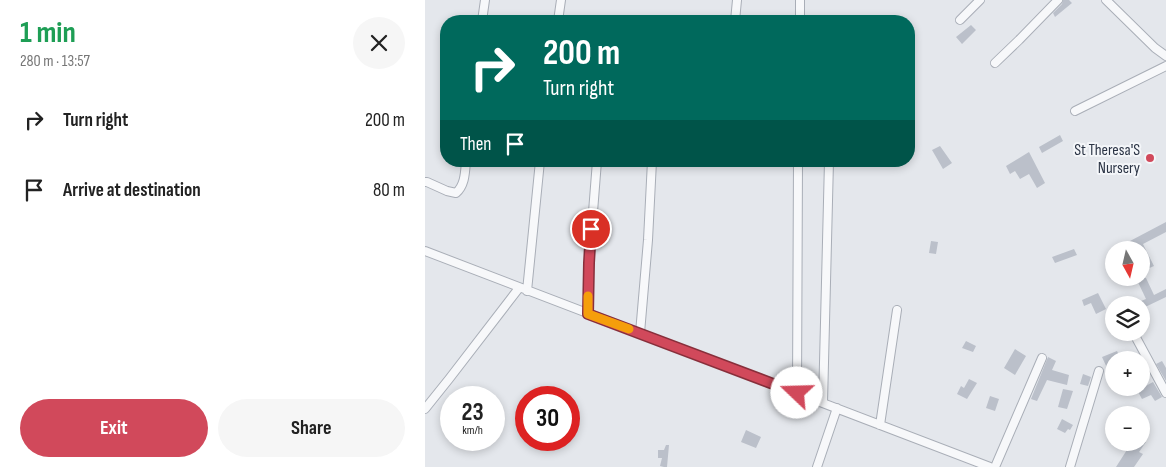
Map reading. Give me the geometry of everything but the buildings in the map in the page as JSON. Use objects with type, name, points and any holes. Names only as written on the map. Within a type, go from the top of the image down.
[{"type":"street","points":[[483,15],[485,0]]},
{"type":"street","points":[[559,15],[561,0]]},
{"type":"street","points":[[736,15],[737,0]]},
{"type":"street","points":[[800,15],[801,0]]},
{"type":"street","points":[[960,20],[980,0]]},
{"type":"street","points":[[995,63],[1058,0]]},
{"type":"street","points":[[1106,0],[1155,48],[1166,56]]},
{"type":"street","points":[[1075,111],[1166,66]]},
{"type":"street","points":[[425,182],[456,193],[463,184],[465,167]]},
{"type":"street","points":[[527,291],[539,167]]},
{"type":"street","points":[[588,314],[589,263],[597,167]]},
{"type":"street","points":[[640,333],[652,167]]},
{"type":"street","points":[[797,393],[798,167]]},
{"type":"street","points":[[823,403],[829,167]]},
{"type":"street","points":[[425,252],[990,467]]},
{"type":"street","points":[[425,409],[519,288]]},
{"type":"street","points":[[880,425],[897,310]]},
{"type":"street","points":[[1138,341],[1166,393]]},
{"type":"street","points":[[995,467],[1042,358]]},
{"type":"street","points":[[1070,467],[1099,371]]},
{"type":"street","points":[[817,467],[837,408]]},
{"type":"slow traffic","points":[[588,296],[588,314],[629,329]]},
{"type":"place","name":"St Theresa'S Nursery","points":[[1150,158]]},
{"type":"route","points":[[591,229],[588,314],[797,393]]}]
